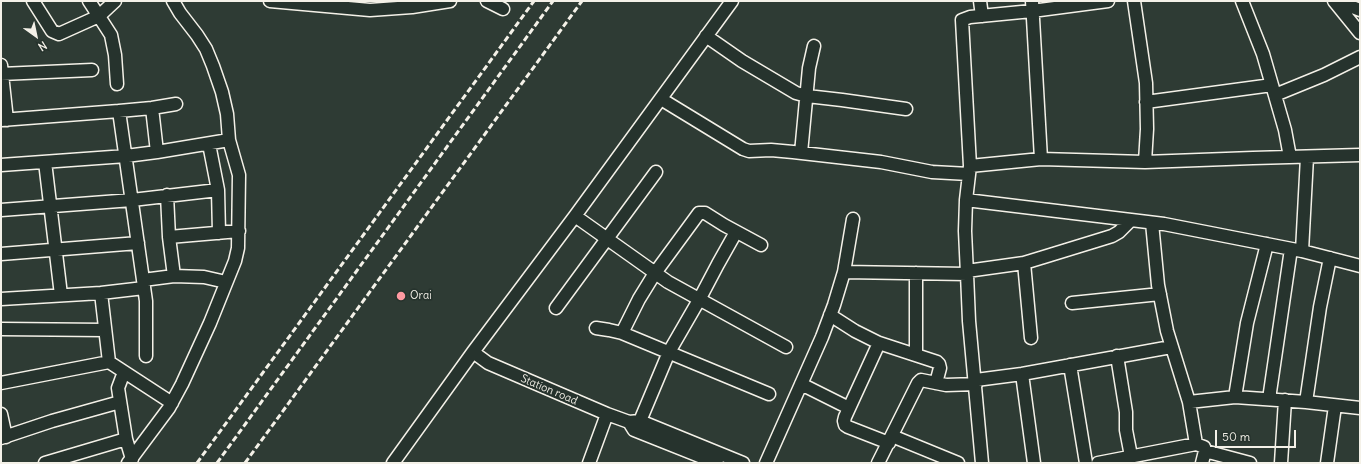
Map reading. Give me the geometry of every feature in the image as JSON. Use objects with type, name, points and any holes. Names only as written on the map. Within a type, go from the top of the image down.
[{"type":"street","points":[[33,1],[52,31],[58,34],[99,16],[115,1]]},
{"type":"street","points":[[89,1],[110,35],[113,45],[117,84]]},
{"type":"street","points":[[130,461],[172,403],[195,360],[235,261],[238,248],[239,175],[229,140],[227,114],[222,92],[206,49],[173,1]]},
{"type":"street","points":[[271,1],[356,5],[389,9],[450,1]]},
{"type":"street","points":[[487,1],[503,9]]},
{"type":"street","points":[[393,463],[732,1]]},
{"type":"street","points":[[980,1],[982,16]]},
{"type":"street","points":[[982,463],[976,382],[969,321],[965,231],[969,170],[962,20],[965,18],[1032,6],[1108,1]]},
{"type":"street","points":[[1134,1],[1146,83],[1145,162]]},
{"type":"street","points":[[1242,1],[1263,54],[1285,130],[1290,157]]},
{"type":"street","points":[[1336,1],[1360,10]]},
{"type":"street","points":[[1336,1],[1360,33]]},
{"type":"street","points":[[1032,6],[1041,159]]},
{"type":"street","points":[[706,36],[742,61],[796,93],[808,96],[906,109]]},
{"type":"street","points":[[801,153],[808,96],[809,68],[814,46]]},
{"type":"street","points":[[1146,102],[1274,90],[1324,75],[1360,58]]},
{"type":"street","points":[[92,70],[2,71],[4,120],[152,108],[176,104]]},
{"type":"street","points":[[661,99],[748,151],[771,150],[881,162],[932,172],[969,170],[1041,159],[1145,162],[1360,156]]},
{"type":"street","points":[[152,108],[157,152]]},
{"type":"street","points":[[119,111],[146,301],[146,356]]},
{"type":"street","points":[[1,165],[126,156],[229,140]]},
{"type":"street","points":[[209,144],[218,190],[219,233]]},
{"type":"street","points":[[1269,399],[1296,250],[1307,157]]},
{"type":"street","points":[[45,162],[61,295]]},
{"type":"street","points":[[556,308],[656,172]]},
{"type":"street","points":[[1,210],[50,205],[132,200],[218,190]]},
{"type":"street","points":[[167,196],[169,237],[174,276]]},
{"type":"street","points":[[966,200],[1152,223],[1267,244],[1360,266]]},
{"type":"street","points":[[622,333],[639,299],[655,273],[699,213],[705,213],[761,245]]},
{"type":"street","points":[[575,216],[655,273],[699,300],[786,347]]},
{"type":"street","points":[[766,463],[822,337],[830,315],[844,272],[853,219]]},
{"type":"street","points":[[844,272],[967,273],[1024,263],[1112,236],[1119,232],[1131,220]]},
{"type":"street","points":[[1152,223],[1160,294],[1167,331],[1189,402],[1201,453]]},
{"type":"street","points":[[169,237],[239,231]]},
{"type":"street","points":[[634,421],[669,352],[736,232]]},
{"type":"street","points":[[1,254],[138,243]]},
{"type":"street","points":[[1235,397],[1247,323],[1267,244]]},
{"type":"street","points":[[1306,402],[1320,307],[1330,258]]},
{"type":"street","points":[[1024,263],[1031,338]]},
{"type":"street","points":[[916,273],[916,355]]},
{"type":"street","points":[[1,299],[101,293],[174,276],[204,277],[226,282]]},
{"type":"street","points":[[101,293],[109,362]]},
{"type":"street","points":[[1072,303],[1160,294]]},
{"type":"street","points":[[830,315],[854,331],[880,343],[940,364],[936,383]]},
{"type":"street","points":[[596,328],[622,333],[769,394]]},
{"type":"street","points":[[1,330],[105,330]]},
{"type":"street","points":[[880,343],[845,417],[845,425],[891,439],[958,463]]},
{"type":"street","points":[[878,463],[918,383],[921,380],[946,385],[976,382],[1171,346]]},
{"type":"street","name":"Station road","points":[[473,352],[488,363],[607,414],[634,421],[743,463]]},
{"type":"street","points":[[1117,356],[1126,412],[1126,430],[1131,456]]},
{"type":"street","points":[[1,383],[109,362],[172,403]]},
{"type":"street","points":[[1070,365],[1086,463]]},
{"type":"street","points":[[124,372],[118,388],[130,461]]},
{"type":"street","points":[[1022,374],[1034,463]]},
{"type":"street","points":[[801,384],[849,408]]},
{"type":"street","points":[[1189,402],[1235,397],[1285,400],[1360,408]]},
{"type":"street","points":[[1281,463],[1285,400]]},
{"type":"street","points":[[1,414],[4,437],[52,421],[120,402]]},
{"type":"street","points":[[1327,463],[1335,406]]},
{"type":"street","points":[[589,463],[607,414]]},
{"type":"street","name":"Station road","points":[[634,421],[634,430],[716,463]]},
{"type":"street","points":[[45,463],[126,440]]},
{"type":"street","points":[[1102,463],[1131,456],[1201,453],[1250,463]]},
{"type":"railway","points":[[197,463],[534,1]]},
{"type":"railway","points":[[217,463],[553,1]]},
{"type":"railway","points":[[245,463],[582,1]]},
{"type":"place","name":"Orai","points":[[401,296]]}]
